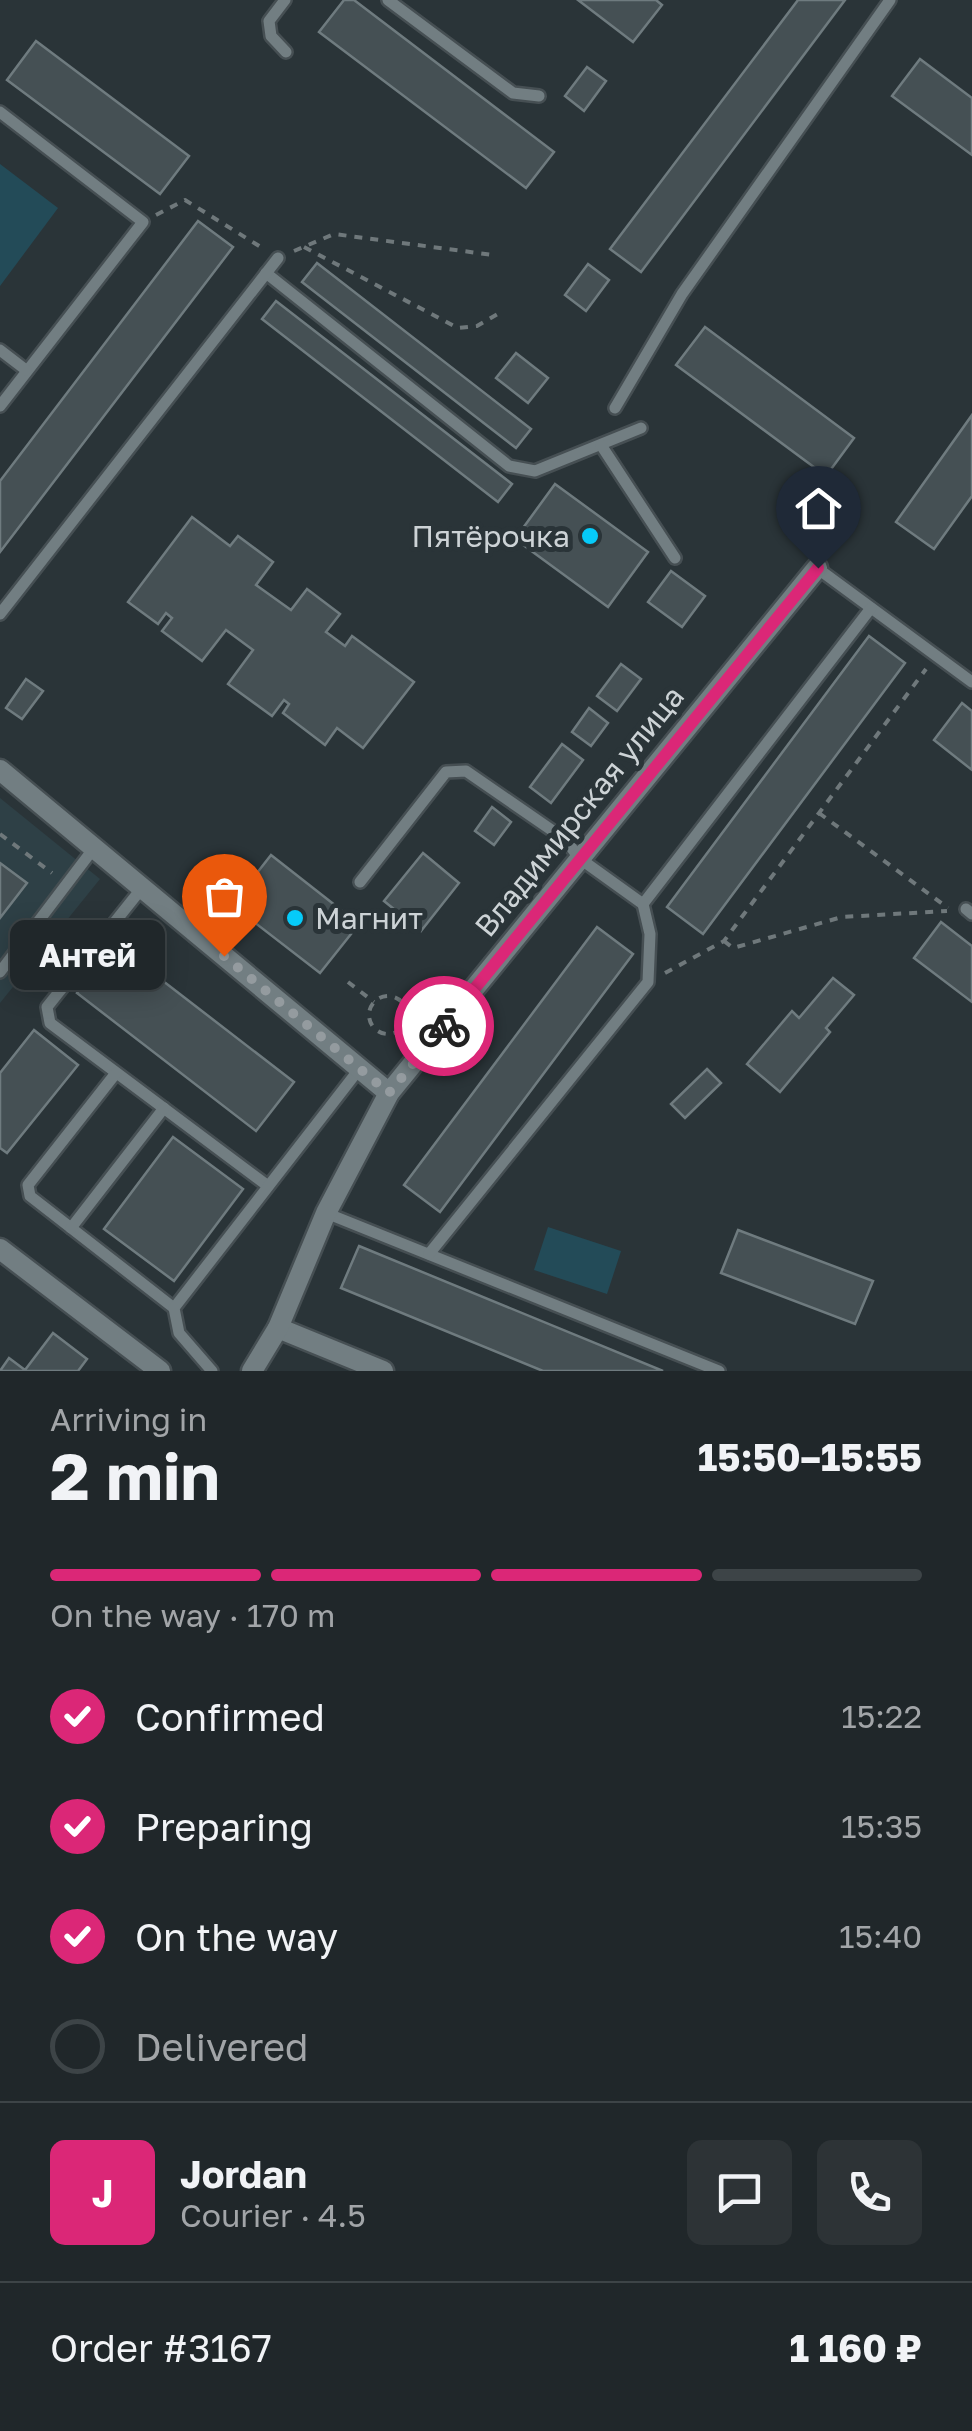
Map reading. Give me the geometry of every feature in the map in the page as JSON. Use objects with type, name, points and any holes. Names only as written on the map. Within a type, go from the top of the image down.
[{"type":"street","name":"Владимирская улица","points":[[252,1371],[278,1328],[326,1213],[389,1093],[818,568]]},
{"type":"street","points":[[0,770],[389,1093]]},
{"type":"street","points":[[0,1249],[160,1371]]},
{"type":"street","points":[[278,1328],[383,1371]]},
{"type":"lane","points":[[285,0],[269,21],[271,36],[286,52]]},
{"type":"lane","points":[[388,0],[513,93],[539,96]]},
{"type":"lane","points":[[614,408],[682,294],[890,0]]},
{"type":"lane","points":[[0,112],[143,222],[0,406]]},
{"type":"lane","points":[[0,614],[278,258]]},
{"type":"lane","points":[[266,273],[509,466],[535,471],[640,428]]},
{"type":"lane","points":[[0,350],[26,370]]},
{"type":"lane","points":[[600,444],[675,558]]},
{"type":"lane","points":[[818,568],[972,682]]},
{"type":"lane","points":[[643,904],[871,608]]},
{"type":"lane","points":[[360,882],[446,772],[466,770],[566,840],[579,858],[643,904],[650,934],[648,982],[429,1254]]},
{"type":"lane","points":[[0,972],[94,848]]},
{"type":"lane","points":[[142,888],[47,1008],[50,1023],[268,1186]]},
{"type":"lane","points":[[174,1308],[360,1068]]},
{"type":"lane","points":[[116,1073],[28,1185],[30,1196],[174,1308],[179,1334],[212,1371]]},
{"type":"lane","points":[[70,1228],[164,1108]]},
{"type":"lane","points":[[326,1213],[719,1371]]},
{"type":"path","points":[[143,222],[185,200],[278,258],[334,234],[493,256]]},
{"type":"path","points":[[304,247],[458,328],[477,326],[503,311]]},
{"type":"path","points":[[648,982],[724,940],[936,656]]},
{"type":"path","points":[[724,940],[733,948],[842,917],[952,911],[819,813]]},
{"type":"path","points":[[0,834],[66,884]]},
{"type":"path","points":[[348,982],[374,1002]]},
{"type":"path","points":[[392,996],[404,1004],[407,1012],[403,1028],[397,1033],[380,1033],[370,1022],[374,1002],[392,996]]},
{"type":"path","points":[[407,1012],[443,1009]]},
{"type":"shaded area","points":[[0,164],[58,208],[0,286]]},
{"type":"shaded area","points":[[0,798],[100,879],[0,1003]]},
{"type":"shaded area","points":[[548,1227],[621,1251],[607,1294],[534,1270]]},
{"type":"building","points":[[344,0],[354,0],[554,152],[526,188],[319,32]]},
{"type":"building","points":[[578,0],[656,0],[662,5],[633,42]]},
{"type":"building","points":[[798,0],[845,0],[641,272],[610,249]]},
{"type":"building","points":[[36,41],[189,156],[160,194],[7,80]]},
{"type":"building","points":[[920,59],[972,98],[972,155],[892,96]]},
{"type":"building","points":[[587,67],[606,81],[584,111],[565,96]]},
{"type":"building","points":[[198,221],[233,247],[0,552],[0,481]]},
{"type":"building","points":[[317,263],[531,429],[516,448],[302,282]]},
{"type":"building","points":[[588,264],[609,280],[586,311],[565,295]]},
{"type":"building","points":[[276,301],[512,484],[498,502],[262,319]]},
{"type":"building","points":[[705,327],[854,438],[826,476],[676,365]]},
{"type":"building","points":[[516,353],[548,378],[528,403],[496,378]]},
{"type":"building","points":[[972,415],[972,496],[934,549],[896,522]]},
{"type":"building","points":[[555,484],[648,552],[608,607],[515,539]]},
{"type":"building","points":[[192,517],[230,546],[238,536],[273,562],[256,585],[291,610],[307,589],[340,614],[326,632],[345,646],[352,636],[414,682],[363,748],[337,728],[325,745],[283,713],[289,704],[284,700],[272,716],[228,684],[253,650],[226,630],[202,661],[162,631],[172,618],[166,613],[158,624],[128,602]]},
{"type":"building","points":[[671,571],[705,596],[682,627],[648,602]]},
{"type":"building","points":[[869,636],[905,663],[703,934],[667,907]]},
{"type":"building","points":[[621,664],[641,679],[617,711],[597,696]]},
{"type":"building","points":[[26,679],[43,691],[22,719],[6,708]]},
{"type":"building","points":[[962,703],[972,711],[972,770],[934,740]]},
{"type":"building","points":[[589,708],[608,723],[591,746],[572,732]]},
{"type":"building","points":[[562,744],[583,760],[551,803],[530,787]]},
{"type":"building","points":[[492,807],[511,822],[494,845],[475,831]]},
{"type":"building","points":[[423,853],[459,883],[421,931],[384,901]]},
{"type":"building","points":[[271,855],[359,924],[320,973],[232,905]]},
{"type":"building","points":[[0,863],[27,883],[0,918]]},
{"type":"building","points":[[941,922],[972,946],[972,1002],[914,958]]},
{"type":"building","points":[[597,927],[633,954],[440,1212],[404,1185]]},
{"type":"building","points":[[115,944],[294,1082],[256,1131],[77,993]]},
{"type":"building","points":[[833,978],[854,995],[826,1028],[830,1032],[780,1092],[747,1064],[792,1011],[799,1018]]},
{"type":"building","points":[[34,1030],[78,1065],[7,1153],[0,1148],[0,1073]]},
{"type":"building","points":[[707,1069],[721,1083],[685,1118],[671,1104]]},
{"type":"building","points":[[173,1137],[243,1189],[174,1281],[104,1229]]},
{"type":"building","points":[[738,1230],[873,1281],[855,1324],[721,1273]]},
{"type":"building","points":[[359,1246],[663,1371],[543,1371],[341,1288]]},
{"type":"building","points":[[53,1333],[87,1359],[78,1371],[0,1371],[9,1358],[25,1370]]},
{"type":"way so far","points":[[224,956],[389,1093],[444,1026]]},
{"type":"place","name":"Пятёрочка","points":[[590,536]]},
{"type":"place","name":"Магнит","points":[[295,918]]},
{"type":"place","name":"Антей","points":[[224,956]]},
{"type":"route","points":[[444,1026],[818,568]]}]
